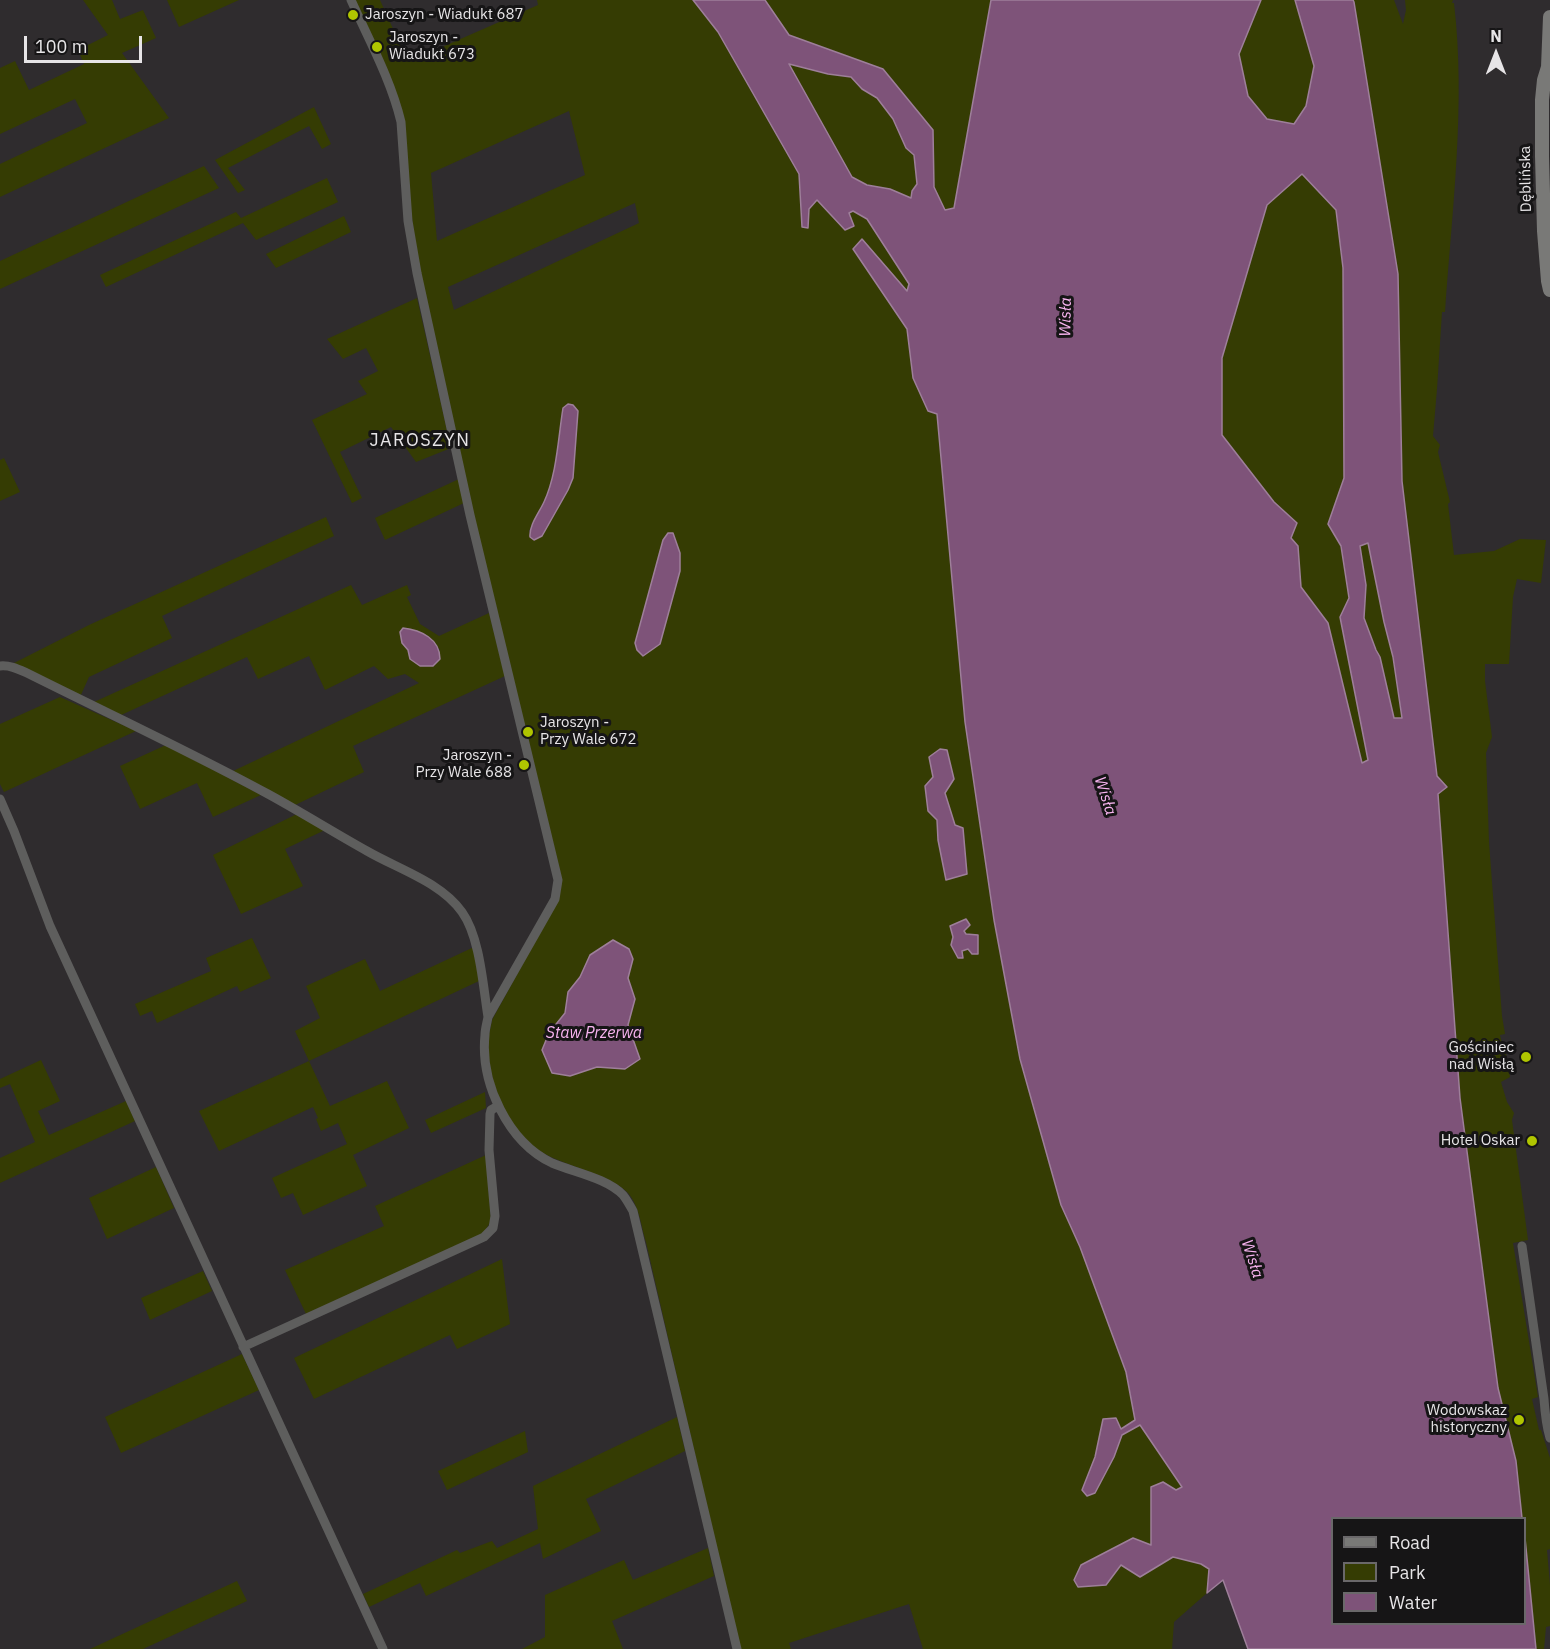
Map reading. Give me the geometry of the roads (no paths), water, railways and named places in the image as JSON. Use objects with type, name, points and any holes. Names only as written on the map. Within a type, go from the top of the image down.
[{"type":"main road","name":"Dęblińska","points":[[1550,17],[1549,71],[1544,80],[1543,90],[1542,156],[1545,241],[1550,290]]},
{"type":"main road","name":"Dęblińska","points":[[1550,126],[1550,188]]},
{"type":"street","points":[[351,0],[398,108],[403,135],[408,221],[417,273],[470,515],[558,880],[555,899],[488,1017],[484,1037],[490,1086],[507,1123],[534,1153],[552,1163],[606,1184],[622,1194],[633,1211],[737,1649]]},
{"type":"street","points":[[0,666],[7,665],[27,673],[186,752],[268,794],[389,864],[427,881],[440,890],[462,911],[470,925],[488,1017]]},
{"type":"street","points":[[0,799],[50,926],[383,1649]]},
{"type":"street","points":[[243,1347],[474,1242],[489,1233],[493,1228],[495,1216],[489,1150],[490,1114],[491,1110],[498,1106]]},
{"type":"street","points":[[1522,1246],[1548,1416],[1546,1426],[1550,1438]]},
{"type":"water","name":"Wisła","points":[[693,0],[765,0],[789,35],[883,69],[933,130],[934,187],[945,210],[954,208],[991,0],[1261,0],[1239,54],[1248,96],[1267,119],[1294,124],[1306,106],[1314,66],[1295,0],[1353,0],[1354,2],[1398,274],[1402,481],[1437,776],[1447,787],[1438,794],[1460,1098],[1498,1388],[1516,1461],[1522,1517],[1331,1517],[1331,1625],[1526,1625],[1526,1548],[1536,1649],[1248,1649],[1223,1580],[1207,1593],[1209,1569],[1201,1564],[1173,1557],[1140,1577],[1121,1565],[1106,1585],[1078,1587],[1074,1580],[1081,1565],[1133,1538],[1151,1545],[1151,1487],[1163,1482],[1176,1490],[1182,1487],[1140,1425],[1122,1435],[1114,1457],[1095,1493],[1087,1496],[1082,1490],[1095,1457],[1103,1419],[1116,1418],[1121,1429],[1135,1420],[1126,1372],[1080,1247],[1061,1205],[1020,1059],[994,920],[965,722],[937,414],[928,411],[913,378],[907,329],[853,249],[862,239],[907,291],[909,284],[867,219],[853,211],[849,213],[854,226],[845,230],[817,200],[809,209],[808,228],[802,227],[799,174],[718,32]],"holes":[[[789,64],[851,77],[862,89],[877,98],[893,119],[906,148],[914,155],[917,184],[912,191],[911,198],[890,189],[867,185],[852,177]],[[1302,174],[1336,210],[1343,268],[1344,478],[1328,524],[1341,546],[1349,598],[1340,617],[1368,760],[1362,763],[1328,623],[1301,587],[1298,546],[1291,538],[1297,523],[1274,502],[1222,435],[1222,358],[1267,205]],[[1368,543],[1393,657],[1402,718],[1394,718],[1380,657],[1364,618],[1366,585],[1360,546]]]},
{"type":"water","points":[[568,404],[573,405],[578,411],[573,478],[542,536],[534,540],[530,537],[531,528],[552,480],[563,408]]},
{"type":"water","points":[[668,533],[673,533],[680,553],[680,571],[660,644],[643,656],[637,650],[635,643],[663,540]]},
{"type":"water","points":[[403,628],[423,633],[437,646],[440,659],[433,666],[420,666],[410,659],[408,650],[402,643],[400,632]]},
{"type":"water","points":[[940,749],[947,750],[954,779],[945,793],[955,825],[963,828],[967,874],[946,880],[938,840],[937,820],[928,811],[925,786],[933,777],[929,757]]},
{"type":"water","points":[[966,919],[970,925],[964,931],[966,934],[978,935],[978,954],[972,954],[968,949],[962,951],[963,958],[958,958],[951,945],[953,937],[950,926]]},
{"type":"water","name":"Staw Przerwa","points":[[613,940],[629,949],[633,959],[628,978],[635,999],[628,1025],[640,1059],[625,1069],[597,1067],[570,1076],[552,1073],[542,1050],[549,1033],[565,1013],[568,992],[580,977],[590,955]]},
{"type":"place","name":"Jaroszyn - Wiadukt 687","points":[[353,15]]},
{"type":"place","name":"Jaroszyn - Wiadukt 673","points":[[377,47]]},
{"type":"place","name":"Jaroszyn - Przy Wale 672","points":[[528,732]]},
{"type":"place","name":"Jaroszyn - Przy Wale 688","points":[[524,765]]},
{"type":"place","name":"Gościniec nad Wisłą","points":[[1526,1057]]},
{"type":"place","name":"Hotel Oskar","points":[[1532,1141]]},
{"type":"place","name":"Wodowskaz historyczny","points":[[1519,1420]]},
{"type":"district","name":"JAROSZYN","points":[[420,441]]}]
